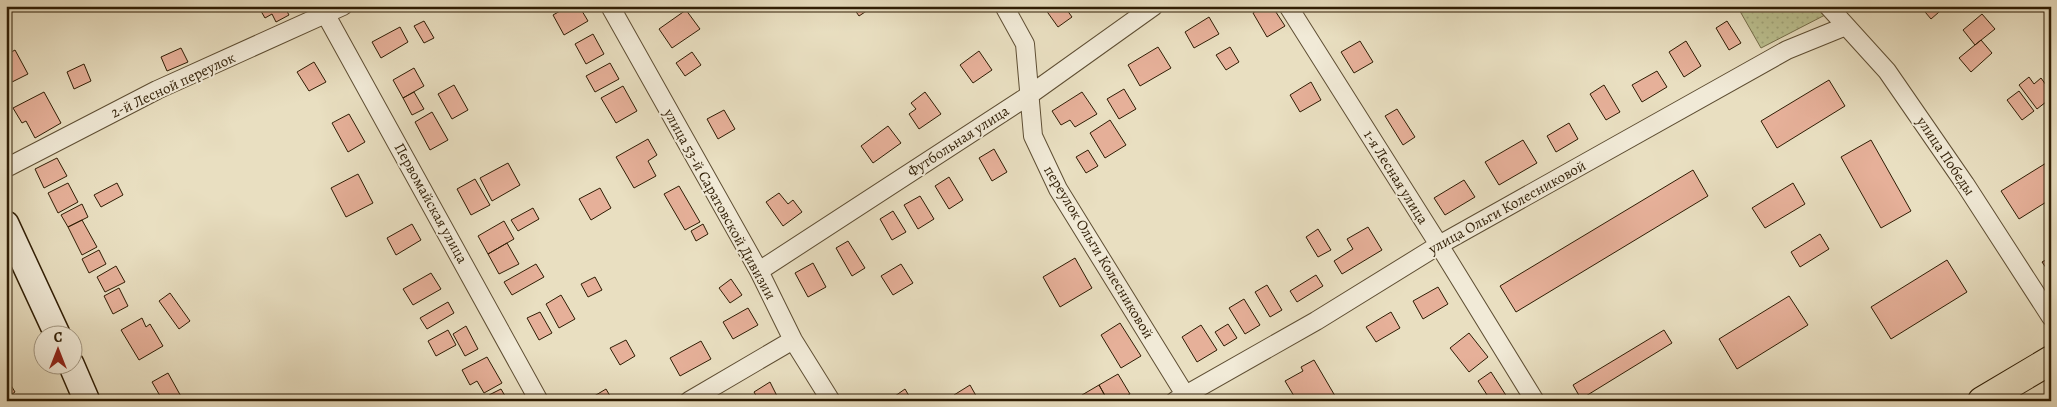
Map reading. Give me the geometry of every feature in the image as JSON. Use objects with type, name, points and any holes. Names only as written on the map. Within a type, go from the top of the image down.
[{"type":"main road","points":[[6,224],[52,324]]},
{"type":"main road","points":[[1982,401],[2051,360]]},
{"type":"main road","points":[[75,374],[87,401]]},
{"type":"street","name":"2-й Лесной переулок","points":[[6,168],[157,90],[324,11],[343,6]]},
{"type":"street","name":"улица 53-й Саратовской Дивизии","points":[[610,6],[759,271],[793,340],[831,401]]},
{"type":"street","name":"переулок Ольги Колесниковой","points":[[1004,6],[1025,44],[1028,96],[1033,136],[1058,189],[1183,399]]},
{"type":"street","name":"Футбольная улица","points":[[759,271],[1028,96],[1154,6]]},
{"type":"street","name":"1-я Лесная улица","points":[[1288,6],[1535,401]]},
{"type":"street","name":"улица Победы","points":[[1828,6],[1887,70],[1965,184],[2051,317]]},
{"type":"street","name":"Первомайская улица","points":[[324,11],[539,401]]},
{"type":"street","name":"улица Ольги Колесниковой","points":[[1183,399],[1316,321],[1439,245],[1787,50],[1846,26]]},
{"type":"street","points":[[689,401],[793,340]]},
{"type":"green space","points":[[1737,6],[1818,6],[1825,15],[1761,48]]},
{"type":"building","points":[[258,6],[284,6],[289,15],[276,22],[272,14],[265,18]]},
{"type":"building","points":[[569,6],[579,6],[588,21],[564,35],[553,15]]},
{"type":"building","points":[[852,6],[874,6],[859,16]]},
{"type":"building","points":[[1043,6],[1064,6],[1072,17],[1058,27]]},
{"type":"building","points":[[1263,6],[1272,6],[1285,26],[1267,37],[1253,13]]},
{"type":"building","points":[[1920,6],[1946,6],[1931,19]]},
{"type":"building","points":[[686,10],[700,29],[672,48],[659,29]]},
{"type":"building","points":[[1982,14],[1995,29],[1975,45],[1963,30]]},
{"type":"building","points":[[1209,17],[1219,34],[1194,48],[1185,32]]},
{"type":"building","points":[[424,21],[434,38],[424,43],[414,26]]},
{"type":"building","points":[[1727,21],[1741,43],[1729,50],[1716,28]]},
{"type":"building","points":[[400,27],[408,42],[381,58],[372,42]]},
{"type":"building","points":[[593,34],[604,54],[586,64],[575,44]]},
{"type":"building","points":[[1981,40],[1992,53],[1971,72],[1959,58]]},
{"type":"building","points":[[1360,41],[1373,62],[1354,73],[1341,52]]},
{"type":"building","points":[[1686,41],[1701,66],[1684,77],[1669,52]]},
{"type":"building","points":[[1158,47],[1171,68],[1140,86],[1128,65]]},
{"type":"building","points":[[1230,47],[1239,62],[1226,70],[1216,55]]},
{"type":"building","points":[[181,48],[188,62],[167,71],[161,57]]},
{"type":"building","points":[[15,50],[28,74],[6,85],[6,55]]},
{"type":"building","points":[[979,51],[992,70],[973,83],[960,65]]},
{"type":"building","points":[[692,52],[701,65],[685,76],[676,63]]},
{"type":"building","points":[[314,62],[326,82],[309,91],[297,72]]},
{"type":"building","points":[[610,63],[619,79],[595,92],[586,76]]},
{"type":"building","points":[[84,64],[91,81],[74,89],[67,72]]},
{"type":"building","points":[[414,68],[424,86],[403,98],[393,80]]},
{"type":"building","points":[[1657,71],[1667,87],[1642,102],[1632,85]]},
{"type":"building","points":[[2029,77],[2034,84],[2041,78],[2051,92],[2051,98],[2037,109],[2019,85]]},
{"type":"building","points":[[1829,80],[1845,106],[1777,148],[1761,121]]},
{"type":"building","points":[[1311,82],[1321,100],[1300,112],[1290,95]]},
{"type":"building","points":[[454,85],[468,110],[452,119],[438,94]]},
{"type":"building","points":[[1604,85],[1620,112],[1606,120],[1590,94]]},
{"type":"building","points":[[623,86],[637,111],[616,123],[601,98]]},
{"type":"building","points":[[1124,89],[1136,109],[1119,119],[1107,99]]},
{"type":"building","points":[[2019,91],[2034,111],[2022,120],[2007,100]]},
{"type":"building","points":[[44,92],[61,123],[35,138],[26,121],[22,123],[13,108]]},
{"type":"building","points":[[414,92],[424,109],[412,115],[403,98]]},
{"type":"building","points":[[925,92],[941,114],[919,129],[909,114],[916,109],[911,103]]},
{"type":"building","points":[[1082,92],[1097,114],[1075,127],[1070,120],[1061,125],[1052,111]]},
{"type":"building","points":[[1397,109],[1415,137],[1403,145],[1385,116]]},
{"type":"building","points":[[724,110],[735,129],[718,139],[707,119]]},
{"type":"building","points":[[432,112],[448,140],[430,150],[415,122]]},
{"type":"building","points":[[349,114],[365,142],[348,152],[332,123]]},
{"type":"building","points":[[1110,120],[1126,145],[1105,158],[1090,133]]},
{"type":"building","points":[[1569,123],[1578,139],[1556,152],[1547,136]]},
{"type":"building","points":[[888,126],[901,143],[873,163],[861,146]]},
{"type":"building","points":[[648,139],[657,155],[648,161],[656,176],[634,188],[616,157]]},
{"type":"building","points":[[1523,140],[1537,163],[1499,185],[1485,162]]},
{"type":"building","points":[[1871,140],[1911,211],[1881,228],[1841,157]]},
{"type":"building","points":[[994,149],[1007,172],[992,181],[979,158]]},
{"type":"building","points":[[1088,150],[1098,166],[1086,173],[1076,157]]},
{"type":"building","points":[[57,158],[67,176],[44,188],[35,169]]},
{"type":"building","points":[[2051,160],[2051,199],[2019,219],[2001,191]]},
{"type":"building","points":[[508,163],[520,185],[492,201],[480,178]]},
{"type":"building","points":[[1693,170],[1708,196],[1516,312],[1500,286]]},
{"type":"building","points":[[358,174],[373,203],[346,217],[331,188]]},
{"type":"building","points":[[949,177],[963,200],[949,209],[935,186]]},
{"type":"building","points":[[475,179],[490,205],[471,215],[457,189]]},
{"type":"building","points":[[1464,180],[1475,197],[1445,215],[1434,198]]},
{"type":"building","points":[[68,183],[78,202],[58,213],[48,193]]},
{"type":"building","points":[[117,183],[123,195],[101,207],[94,195]]},
{"type":"building","points":[[1793,183],[1805,204],[1765,228],[1752,208]]},
{"type":"building","points":[[679,186],[700,222],[685,230],[664,194]]},
{"type":"building","points":[[600,188],[611,208],[591,220],[579,199]]},
{"type":"building","points":[[779,193],[788,204],[793,200],[802,212],[783,226],[766,202]]},
{"type":"building","points":[[920,196],[934,219],[918,229],[904,205]]},
{"type":"building","points":[[82,204],[88,217],[68,227],[61,215]]},
{"type":"building","points":[[533,208],[539,219],[518,231],[511,220]]},
{"type":"building","points":[[893,211],[906,232],[892,240],[880,219]]},
{"type":"building","points":[[82,220],[97,247],[82,255],[68,227]]},
{"type":"building","points":[[504,221],[514,239],[488,254],[478,236]]},
{"type":"building","points":[[412,224],[421,240],[396,255],[387,238]]},
{"type":"building","points":[[703,224],[708,234],[696,241],[691,231]]},
{"type":"building","points":[[1368,227],[1382,250],[1342,274],[1334,261],[1353,249],[1347,239]]},
{"type":"building","points":[[1318,229],[1331,250],[1318,257],[1306,237]]},
{"type":"building","points":[[1820,234],[1829,249],[1800,267],[1791,252]]},
{"type":"building","points":[[848,241],[865,268],[852,276],[836,248]]},
{"type":"building","points":[[507,243],[519,264],[499,274],[488,254]]},
{"type":"building","points":[[99,250],[106,264],[89,273],[82,259]]},
{"type":"building","points":[[2051,257],[2051,275],[2042,262]]},
{"type":"building","points":[[1075,258],[1092,288],[1060,307],[1043,277]]},
{"type":"building","points":[[1947,260],[1967,292],[1891,339],[1871,307]]},
{"type":"building","points":[[813,263],[826,287],[808,297],[795,273]]},
{"type":"building","points":[[536,264],[544,277],[512,295],[504,282]]},
{"type":"building","points":[[901,264],[913,283],[893,295],[881,276]]},
{"type":"building","points":[[116,266],[125,282],[105,292],[97,277]]},
{"type":"building","points":[[431,273],[441,289],[413,305],[403,289]]},
{"type":"building","points":[[1316,275],[1323,286],[1297,302],[1290,291]]},
{"type":"building","points":[[595,277],[602,290],[588,297],[581,284]]},
{"type":"building","points":[[731,279],[742,295],[730,303],[719,288]]},
{"type":"building","points":[[1267,285],[1282,310],[1270,317],[1255,292]]},
{"type":"building","points":[[1438,287],[1448,304],[1423,319],[1413,301]]},
{"type":"building","points":[[119,288],[128,306],[113,314],[104,296]]},
{"type":"building","points":[[170,293],[190,321],[179,329],[159,301]]},
{"type":"building","points":[[561,295],[575,319],[559,328],[546,304]]},
{"type":"building","points":[[1789,296],[1808,325],[1737,369],[1719,339]]},
{"type":"building","points":[[1244,299],[1260,325],[1245,334],[1229,308]]},
{"type":"building","points":[[448,302],[454,313],[427,329],[420,318]]},
{"type":"building","points":[[748,308],[758,325],[733,339],[723,322]]},
{"type":"building","points":[[540,312],[552,333],[539,340],[527,318]]},
{"type":"building","points":[[1391,312],[1400,328],[1376,342],[1366,327]]},
{"type":"building","points":[[142,318],[146,327],[150,324],[163,346],[139,360],[121,330]]},
{"type":"building","points":[[1120,323],[1141,356],[1121,368],[1101,335]]},
{"type":"building","points":[[1228,324],[1237,338],[1224,346],[1215,332]]},
{"type":"building","points":[[1201,325],[1217,350],[1197,362],[1182,337]]},
{"type":"building","points":[[466,326],[478,349],[465,356],[453,334]]},
{"type":"building","points":[[448,330],[456,345],[436,356],[428,341]]},
{"type":"building","points":[[1664,330],[1672,343],[1581,399],[1573,385]]},
{"type":"building","points":[[1469,333],[1488,357],[1469,372],[1450,348]]},
{"type":"building","points":[[626,340],[635,356],[620,365],[610,348]]},
{"type":"building","points":[[701,341],[711,359],[680,376],[670,358]]},
{"type":"building","points":[[487,357],[502,383],[484,393],[477,381],[470,385],[462,370]]},
{"type":"building","points":[[1314,360],[1338,401],[1297,401],[1285,381],[1303,371],[1301,367]]},
{"type":"building","points":[[1491,372],[1508,401],[1491,401],[1478,381]]},
{"type":"building","points":[[168,373],[182,401],[163,401],[152,382]]},
{"type":"building","points":[[1118,374],[1130,394],[1118,401],[1108,401],[1099,385]]},
{"type":"building","points":[[6,377],[15,392],[6,398]]},
{"type":"building","points":[[770,382],[778,398],[773,401],[759,401],[754,392]]},
{"type":"building","points":[[970,385],[979,401],[958,401],[954,395]]},
{"type":"building","points":[[1099,385],[1108,401],[1086,401],[1082,395]]},
{"type":"building","points":[[501,389],[508,401],[492,401],[489,395]]},
{"type":"building","points":[[606,389],[613,401],[593,401],[591,398]]},
{"type":"building","points":[[905,389],[912,401],[888,401]]}]
